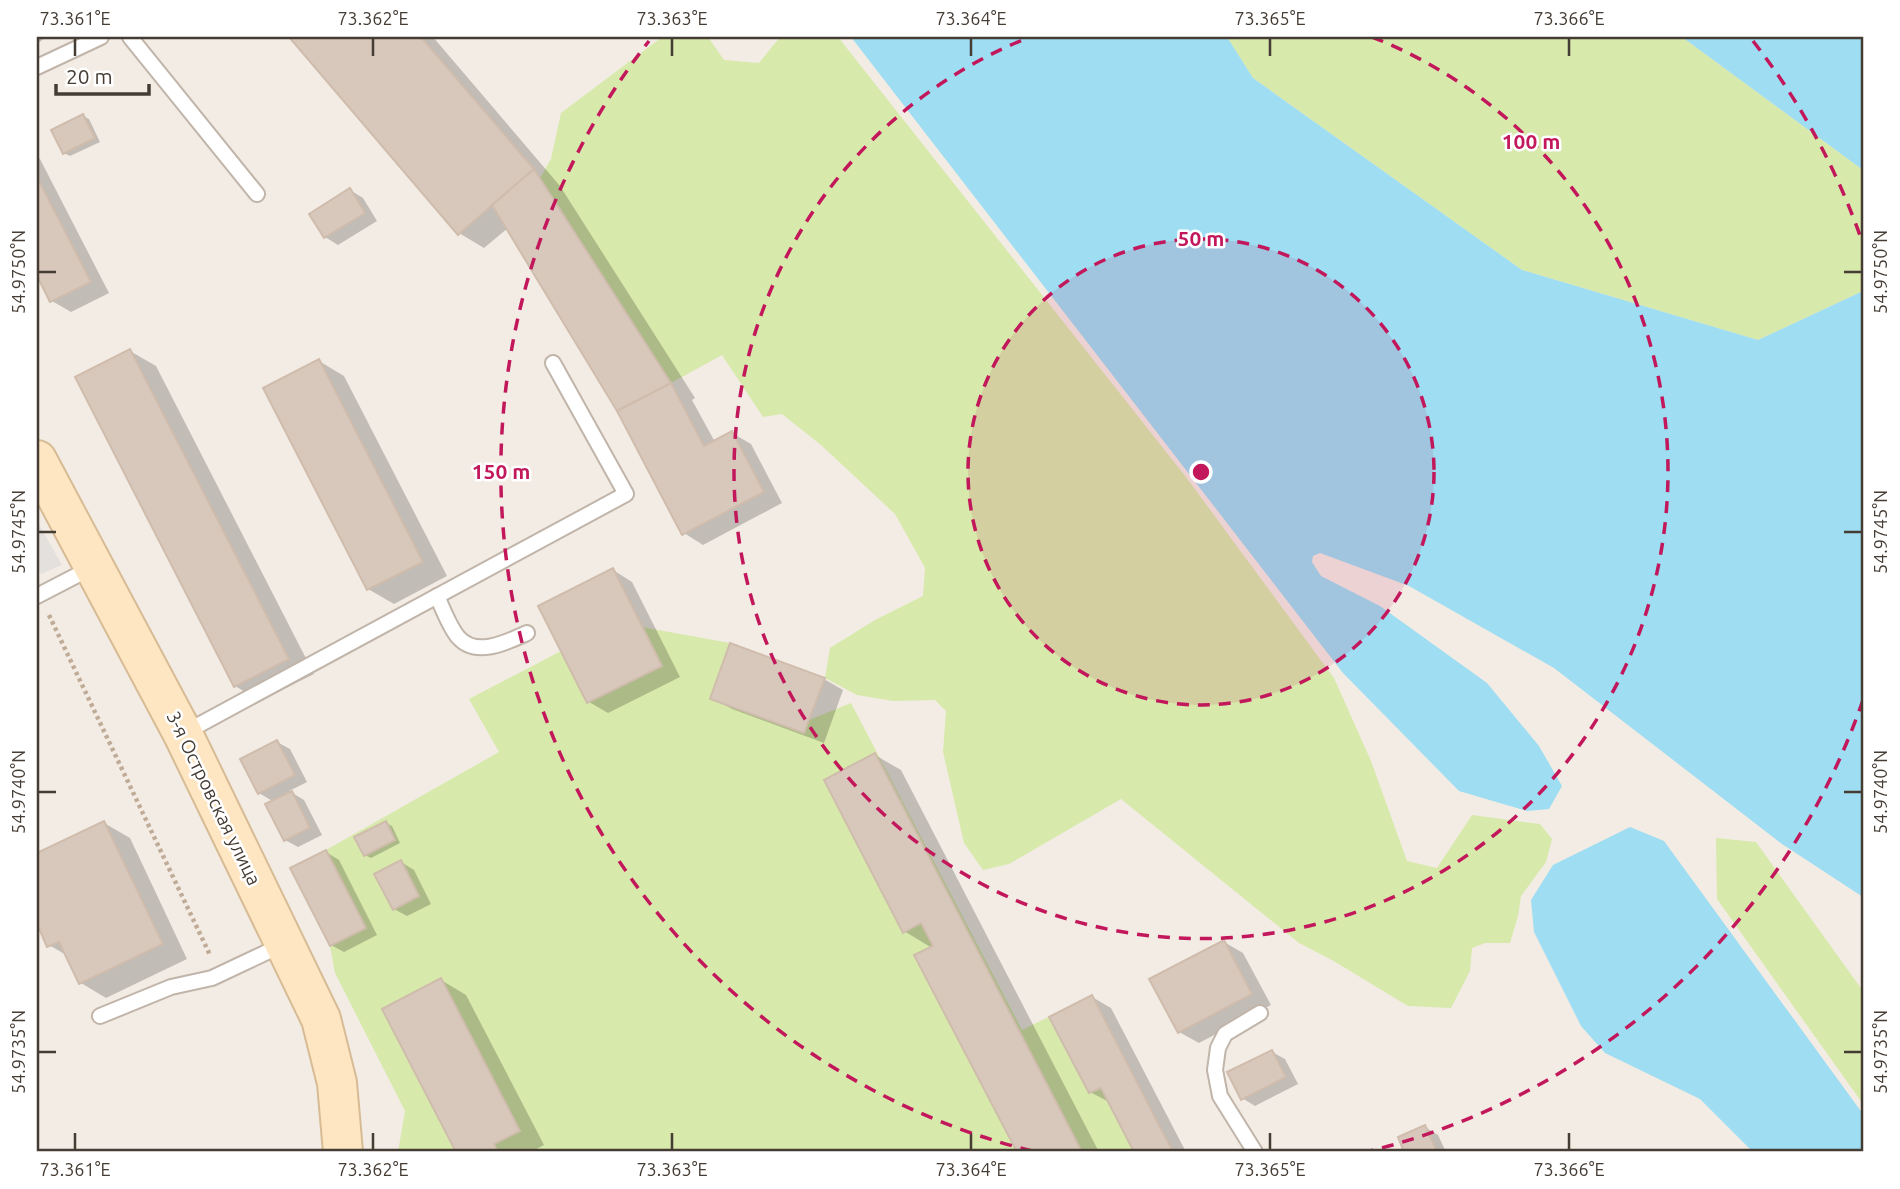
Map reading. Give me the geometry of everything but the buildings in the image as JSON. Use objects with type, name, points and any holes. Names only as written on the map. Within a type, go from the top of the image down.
[{"type":"street","name":"3-я Островская улица","points":[[37,460],[183,734],[321,1020],[337,1083],[343,1152]]},
{"type":"lane","points":[[37,67],[101,37]]},
{"type":"lane","points":[[130,37],[257,194]]},
{"type":"lane","points":[[183,734],[626,494],[553,363]]},
{"type":"lane","points":[[38,595],[95,566]]},
{"type":"lane","points":[[436,596],[459,638],[475,646],[497,646],[527,633]]},
{"type":"lane","points":[[100,1016],[171,987],[219,975],[286,944]]},
{"type":"lane","points":[[1255,1152],[1220,1096],[1215,1070],[1218,1048],[1225,1034],[1260,1013]]},
{"type":"path","points":[[38,595],[219,975]]},
{"type":"green space","points":[[662,37],[708,37],[724,60],[759,63],[780,37],[838,37],[1186,477],[1334,678],[1371,761],[1407,861],[1437,868],[1472,815],[1540,824],[1552,839],[1546,862],[1521,896],[1510,943],[1485,943],[1472,948],[1470,971],[1451,1008],[1408,1006],[1299,943],[1121,799],[1009,864],[983,870],[964,843],[943,752],[946,711],[935,700],[893,701],[857,695],[825,678],[830,648],[875,620],[923,596],[925,568],[895,514],[821,445],[782,414],[763,417],[722,355],[671,383],[540,178],[551,159],[561,113]]},
{"type":"green space","points":[[1227,37],[1682,37],[1863,170],[1863,291],[1758,340],[1522,270],[1253,78]]},
{"type":"green space","points":[[642,627],[730,643],[809,720],[851,703],[1022,1030],[1075,1004],[1152,1152],[398,1152],[405,1111],[335,973],[330,946],[326,850],[499,752],[469,699],[561,651]]},
{"type":"green space","points":[[1716,838],[1756,842],[1863,991],[1863,1104],[1717,899]]},
{"type":"shaded area","points":[[37,521],[62,565],[41,574],[37,565]]},
{"type":"water","points":[[851,37],[1227,37],[1253,78],[1522,270],[1758,340],[1863,291],[1863,897],[1782,844],[1554,668],[1409,586],[1320,553],[1313,556],[1312,562],[1321,576],[1380,606],[1487,683],[1539,746],[1562,786],[1549,809],[1527,811],[1459,791],[1343,673]]},
{"type":"water","points":[[1682,37],[1863,37],[1863,170]]},
{"type":"water","points":[[1630,827],[1664,841],[1863,1114],[1863,1152],[1753,1152],[1700,1099],[1605,1053],[1581,1026],[1534,932],[1531,900],[1553,865]]}]
